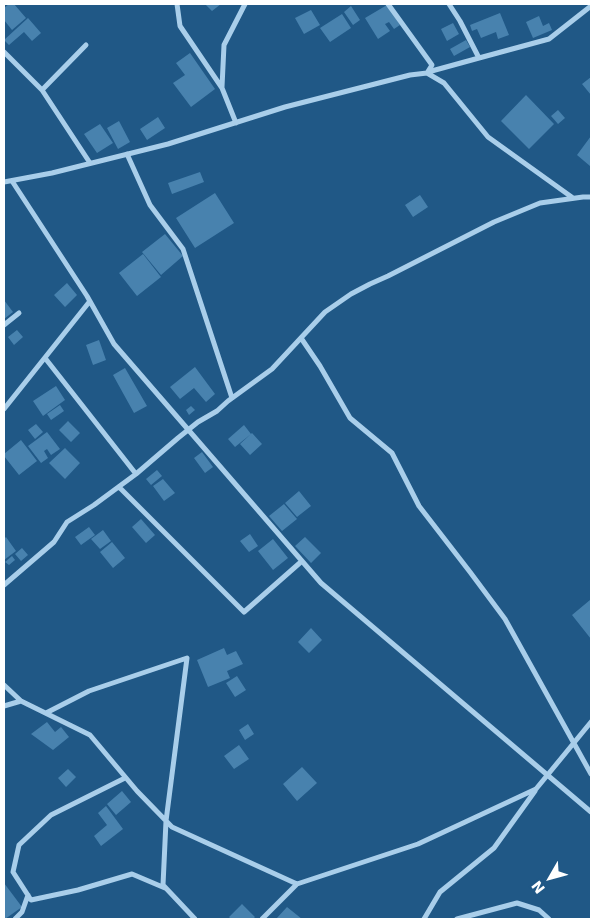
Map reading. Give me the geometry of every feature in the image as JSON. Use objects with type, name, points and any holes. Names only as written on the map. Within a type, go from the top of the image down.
[{"type":"street","points":[[177,4],[180,26],[222,88],[236,123]]},
{"type":"street","points":[[222,88],[224,45],[245,4]]},
{"type":"street","points":[[388,4],[432,64],[427,73]]},
{"type":"street","points":[[449,4],[460,21],[478,58]]},
{"type":"street","points":[[4,182],[52,173],[168,144],[285,107],[410,74],[427,73],[549,39],[591,6]]},
{"type":"street","points":[[42,90],[86,45]]},
{"type":"street","points":[[4,52],[42,90],[90,163]]},
{"type":"street","points":[[427,73],[444,83],[488,137],[573,198]]},
{"type":"street","points":[[127,154],[150,205],[183,249],[232,398]]},
{"type":"street","points":[[12,181],[90,302],[114,344],[321,583],[591,812]]},
{"type":"street","points":[[4,585],[54,542],[67,522],[119,487],[198,422],[217,411],[272,368],[325,312],[351,294],[494,222],[540,203],[591,197]]},
{"type":"street","points":[[4,409],[90,302]]},
{"type":"street","points":[[4,325],[19,313]]},
{"type":"street","points":[[301,338],[320,366],[350,418],[392,453],[419,506],[505,620],[591,774]]},
{"type":"street","points":[[45,358],[136,474]]},
{"type":"street","points":[[119,487],[244,612],[302,561]]},
{"type":"street","points":[[46,713],[89,691],[187,658],[166,821],[163,884],[195,919]]},
{"type":"street","points":[[4,685],[21,701],[90,735],[136,791],[172,827],[297,884]]},
{"type":"street","points":[[4,706],[21,701]]},
{"type":"street","points":[[424,919],[440,892],[494,848],[536,790],[591,722]]},
{"type":"street","points":[[125,778],[52,815],[19,845],[13,872],[31,900],[78,890],[132,874],[166,888]]},
{"type":"street","points":[[262,919],[297,884],[418,844],[536,790]]},
{"type":"street","points":[[16,919],[22,912],[28,896]]},
{"type":"street","points":[[457,919],[517,903],[539,910],[549,919]]},
{"type":"building","points":[[9,4],[14,4],[26,18],[12,30],[4,20],[4,8]]},
{"type":"building","points":[[205,4],[221,4],[212,11]]},
{"type":"building","points":[[387,5],[400,25],[394,29],[389,22],[385,24],[390,31],[378,39],[365,18]]},
{"type":"building","points":[[351,6],[360,20],[353,25],[344,12]]},
{"type":"building","points":[[311,10],[320,25],[304,34],[295,18]]},
{"type":"building","points":[[500,13],[509,35],[498,39],[496,32],[481,38],[477,29],[472,31],[470,25]]},
{"type":"building","points":[[342,14],[351,28],[330,42],[320,28]]},
{"type":"building","points":[[539,16],[543,26],[549,23],[552,30],[533,38],[526,22]]},
{"type":"building","points":[[28,18],[41,33],[32,41],[24,32],[9,45],[4,40]]},
{"type":"building","points":[[453,23],[459,34],[447,41],[441,29]]},
{"type":"building","points":[[466,40],[470,47],[454,56],[450,49]]},
{"type":"building","points":[[190,53],[215,89],[191,107],[173,83],[185,75],[176,63]]},
{"type":"building","points":[[591,77],[591,95],[582,84]]},
{"type":"building","points":[[526,95],[554,124],[529,149],[501,121]]},
{"type":"building","points":[[558,110],[565,118],[558,124],[551,116]]},
{"type":"building","points":[[158,117],[165,128],[147,140],[140,129]]},
{"type":"building","points":[[119,121],[130,142],[118,149],[107,128]]},
{"type":"building","points":[[100,124],[113,143],[97,153],[84,134]]},
{"type":"building","points":[[591,136],[591,165],[590,166],[577,155]]},
{"type":"building","points":[[200,172],[204,182],[172,194],[168,183]]},
{"type":"building","points":[[215,193],[234,223],[195,248],[176,218]]},
{"type":"building","points":[[420,195],[428,207],[413,217],[405,205]]},
{"type":"building","points":[[165,234],[183,256],[161,275],[142,252]]},
{"type":"building","points":[[143,254],[161,277],[137,296],[119,273]]},
{"type":"building","points":[[67,283],[77,295],[65,307],[54,295]]},
{"type":"building","points":[[4,300],[13,312],[4,319]]},
{"type":"building","points":[[17,330],[23,337],[14,345],[8,337]]},
{"type":"building","points":[[99,340],[106,360],[93,365],[86,345]]},
{"type":"building","points":[[195,367],[215,394],[206,402],[194,388],[180,399],[170,387]]},
{"type":"building","points":[[125,368],[147,406],[134,413],[113,375]]},
{"type":"building","points":[[56,386],[65,400],[43,416],[33,401]]},
{"type":"building","points":[[60,405],[64,411],[51,420],[47,414]]},
{"type":"building","points":[[191,406],[195,410],[189,415],[186,410]]},
{"type":"building","points":[[68,421],[80,433],[71,442],[59,430]]},
{"type":"building","points":[[36,424],[43,432],[35,439],[28,430]]},
{"type":"building","points":[[244,425],[251,434],[235,447],[228,439]]},
{"type":"building","points":[[47,432],[60,449],[51,455],[47,449],[44,451],[48,458],[41,463],[28,446]]},
{"type":"building","points":[[252,433],[262,444],[250,455],[240,444]]},
{"type":"building","points":[[21,440],[37,461],[19,475],[4,454]]},
{"type":"building","points":[[65,448],[80,463],[65,479],[49,463]]},
{"type":"building","points":[[202,452],[213,467],[205,473],[194,458]]},
{"type":"building","points":[[157,470],[162,476],[151,485],[146,479]]},
{"type":"building","points":[[163,479],[175,493],[164,501],[153,486]]},
{"type":"building","points":[[299,491],[311,506],[297,517],[285,503]]},
{"type":"building","points":[[284,504],[297,519],[282,531],[269,516]]},
{"type":"building","points":[[141,519],[155,535],[146,543],[132,527]]},
{"type":"building","points":[[89,527],[95,535],[81,545],[75,537]]},
{"type":"building","points":[[103,530],[111,541],[100,549],[91,539]]},
{"type":"building","points":[[250,534],[258,546],[249,552],[240,541]]},
{"type":"building","points":[[6,537],[16,551],[4,560],[4,539]]},
{"type":"building","points":[[305,537],[321,553],[311,563],[295,546]]},
{"type":"building","points":[[273,539],[288,558],[273,570],[258,551]]},
{"type":"building","points":[[112,542],[125,558],[113,568],[100,552]]},
{"type":"building","points":[[22,548],[28,555],[21,561],[15,554]]},
{"type":"building","points":[[12,556],[15,560],[9,565],[5,562]]},
{"type":"building","points":[[591,601],[591,639],[572,615]]},
{"type":"building","points":[[311,628],[322,640],[309,653],[298,642]]},
{"type":"building","points":[[224,648],[227,655],[236,651],[243,664],[227,671],[230,678],[208,687],[197,660]]},
{"type":"building","points":[[237,676],[246,690],[235,697],[226,683]]},
{"type":"building","points":[[47,722],[55,732],[61,727],[69,737],[53,750],[31,734]]},
{"type":"building","points":[[248,724],[254,734],[245,740],[239,730]]},
{"type":"building","points":[[239,745],[249,759],[234,769],[224,756]]},
{"type":"building","points":[[302,767],[317,783],[297,801],[283,784]]},
{"type":"building","points":[[68,769],[76,777],[66,787],[58,778]]},
{"type":"building","points":[[122,791],[131,802],[116,815],[107,804]]},
{"type":"building","points":[[106,806],[123,829],[101,846],[94,836],[107,825],[98,813]]},
{"type":"building","points":[[4,883],[22,907],[5,919],[4,919]]},
{"type":"building","points":[[242,904],[255,917],[253,919],[231,919],[229,917]]},
{"type":"building","points":[[287,907],[302,919],[276,919]]}]
